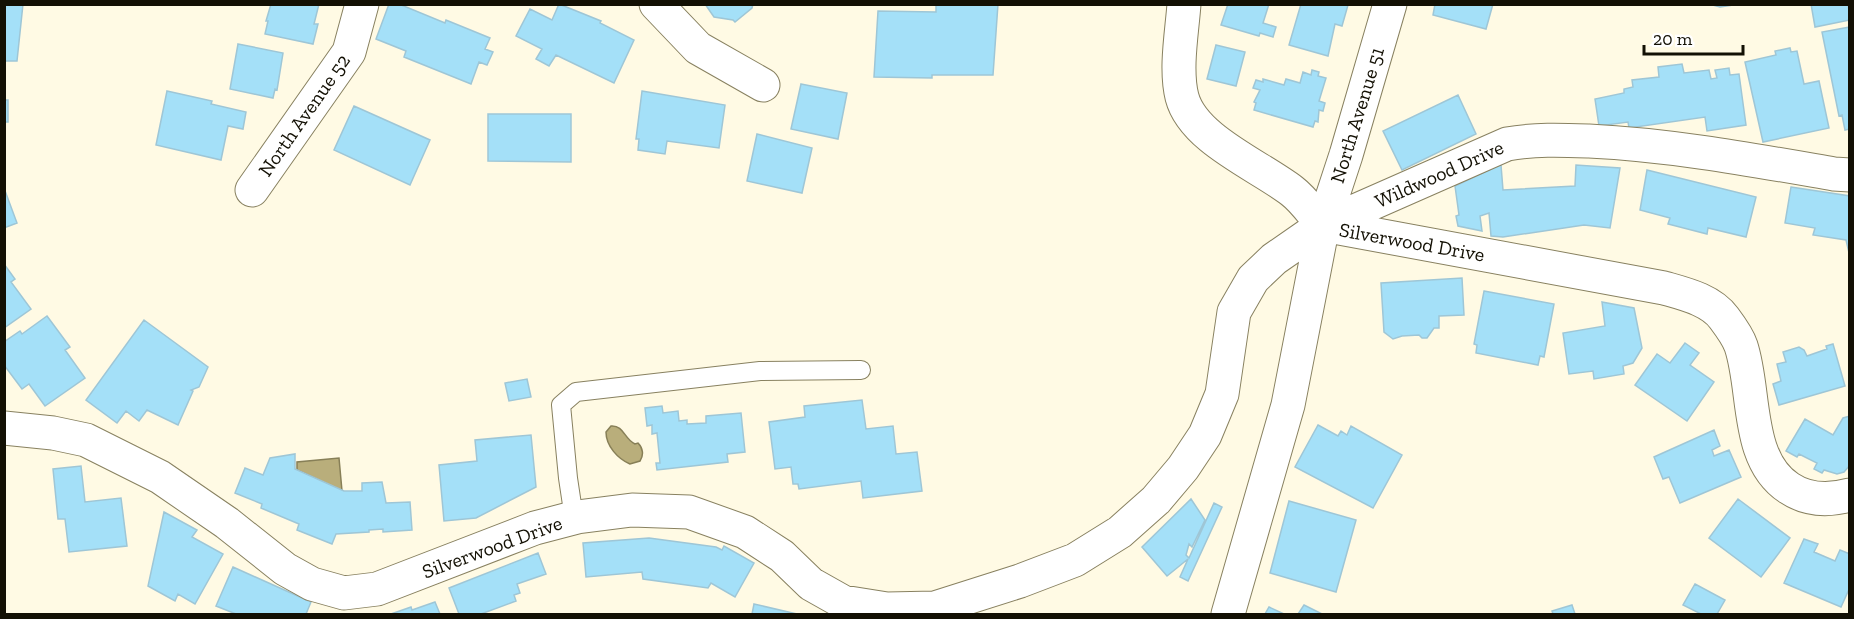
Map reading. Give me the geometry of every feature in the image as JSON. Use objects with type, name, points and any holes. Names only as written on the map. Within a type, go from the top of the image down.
[{"type":"street","name":"North Avenue 52","points":[[252,190],[349,52],[362,4]]},
{"type":"street","points":[[656,4],[698,48],[763,85]]},
{"type":"street","points":[[1184,4],[1179,63],[1182,96],[1192,120],[1215,140],[1295,193],[1323,225],[1288,405],[1228,615]]},
{"type":"street","name":"North Avenue 51","points":[[1323,225],[1390,4]]},
{"type":"street","name":"Wildwood Drive","points":[[1323,225],[1507,144],[1533,139],[1613,142],[1705,152],[1850,175]]},
{"type":"street","name":"Silverwood Drive","points":[[4,428],[86,440],[160,477],[227,523],[285,569],[312,584],[344,593],[377,589],[505,539],[574,518],[632,510],[689,512],[745,532],[782,556],[811,584],[843,602],[887,609],[935,608],[1075,560],[1120,532],[1156,500],[1183,468],[1205,435],[1222,394],[1234,312],[1253,279],[1323,225],[1664,288],[1697,297],[1723,316],[1740,345],[1761,454],[1777,481],[1802,497],[1837,499],[1850,495]]},
{"type":"lane","points":[[574,518],[561,405],[576,392],[760,371],[861,370]]},
{"type":"shaded area","points":[[611,426],[619,428],[631,442],[640,445],[642,454],[640,461],[630,464],[614,451],[608,442],[606,432]]},
{"type":"shaded area","points":[[339,458],[342,491],[297,470],[297,462]]},
{"type":"building","points":[[4,4],[23,4],[17,61],[4,63]]},
{"type":"building","points":[[271,4],[319,4],[314,24],[318,24],[313,44],[265,34]]},
{"type":"building","points":[[389,4],[399,4],[490,38],[485,49],[493,52],[487,65],[479,62],[471,84],[404,57],[406,51],[376,39]]},
{"type":"building","points":[[559,4],[601,21],[600,23],[634,40],[614,83],[556,55],[549,66],[536,59],[542,49],[516,36],[530,9],[552,20]]},
{"type":"building","points":[[705,4],[753,4],[752,8],[735,22],[714,17]]},
{"type":"building","points":[[936,4],[998,4],[993,75],[932,75],[932,78],[874,77],[878,11],[936,12]]},
{"type":"building","points":[[1228,4],[1269,4],[1263,23],[1276,27],[1273,37],[1260,33],[1259,36],[1221,25]]},
{"type":"building","points":[[1301,4],[1348,5],[1342,26],[1335,24],[1328,56],[1289,45]]},
{"type":"building","points":[[1435,4],[1493,4],[1486,29],[1433,15]]},
{"type":"building","points":[[1709,4],[1740,4],[1720,7]]},
{"type":"building","points":[[1811,4],[1848,4],[1850,20],[1815,27]]},
{"type":"building","points":[[1850,27],[1850,129],[1845,130],[1842,115],[1839,116],[1822,32]]},
{"type":"building","points":[[238,44],[283,53],[277,90],[275,89],[273,98],[230,89]]},
{"type":"building","points":[[1216,45],[1245,52],[1236,86],[1207,79]]},
{"type":"building","points":[[1790,48],[1791,52],[1797,51],[1804,84],[1819,81],[1829,128],[1763,142],[1745,62],[1776,55],[1775,51]]},
{"type":"building","points":[[1682,64],[1684,73],[1709,70],[1711,79],[1717,78],[1715,70],[1729,68],[1730,75],[1739,74],[1746,125],[1707,131],[1705,117],[1629,128],[1628,122],[1599,126],[1595,99],[1624,93],[1624,89],[1633,87],[1632,80],[1659,77],[1658,67]]},
{"type":"building","points":[[1312,70],[1319,72],[1318,76],[1326,78],[1319,101],[1325,103],[1323,111],[1319,110],[1318,122],[1315,121],[1313,127],[1254,110],[1256,103],[1254,102],[1260,90],[1253,88],[1256,80],[1263,82],[1263,79],[1284,85],[1286,79],[1300,83],[1303,72],[1311,75]]},
{"type":"building","points":[[801,84],[847,93],[838,139],[791,129]]},
{"type":"building","points":[[167,91],[212,101],[211,104],[246,112],[243,129],[228,126],[221,160],[156,145]]},
{"type":"building","points":[[642,91],[725,105],[719,148],[667,141],[665,154],[638,150],[639,139],[636,139]]},
{"type":"building","points":[[1458,95],[1476,134],[1402,170],[1383,131]]},
{"type":"building","points":[[4,100],[8,100],[8,122],[4,122]]},
{"type":"building","points":[[354,106],[430,140],[410,185],[334,150]]},
{"type":"building","points":[[488,114],[571,114],[571,162],[488,161]]},
{"type":"building","points":[[757,134],[812,148],[802,193],[747,181]]},
{"type":"building","points":[[1501,165],[1503,190],[1575,186],[1576,165],[1620,168],[1610,228],[1584,225],[1503,237],[1491,236],[1489,213],[1480,216],[1482,231],[1458,226],[1456,216],[1459,215],[1455,186],[1489,170],[1488,166]]},
{"type":"building","points":[[1647,170],[1756,197],[1746,237],[1708,228],[1707,234],[1668,224],[1670,218],[1640,210]]},
{"type":"building","points":[[1791,187],[1850,196],[1850,257],[1846,240],[1813,235],[1815,228],[1785,223]]},
{"type":"building","points":[[4,188],[17,223],[4,228]]},
{"type":"building","points":[[4,264],[15,279],[11,282],[31,309],[4,328]]},
{"type":"building","points":[[1462,278],[1464,315],[1439,316],[1439,328],[1434,328],[1427,338],[1419,335],[1393,339],[1384,332],[1381,283]]},
{"type":"building","points":[[1484,291],[1554,304],[1544,357],[1540,356],[1538,365],[1476,353],[1477,345],[1474,344]]},
{"type":"building","points":[[1602,302],[1634,308],[1642,348],[1633,363],[1623,366],[1624,374],[1594,379],[1593,371],[1569,374],[1563,333],[1605,326]]},
{"type":"building","points":[[47,316],[70,347],[65,350],[85,378],[45,406],[29,384],[22,389],[4,365],[4,342],[20,331],[22,334]]},
{"type":"building","points":[[144,320],[208,367],[199,387],[191,390],[193,391],[178,425],[147,410],[139,421],[126,411],[117,423],[86,400]]},
{"type":"building","points":[[1685,343],[1699,353],[1690,365],[1714,382],[1687,421],[1635,385],[1657,354],[1670,363]]},
{"type":"building","points":[[1833,344],[1845,386],[1779,405],[1773,384],[1781,381],[1777,364],[1786,362],[1783,352],[1799,347],[1807,356],[1827,349],[1826,346]]},
{"type":"building","points":[[527,379],[531,397],[509,401],[505,383]]},
{"type":"building","points":[[862,400],[866,429],[893,426],[896,454],[917,452],[922,491],[863,498],[861,481],[799,489],[798,484],[793,484],[791,467],[775,469],[769,422],[805,417],[804,406]]},
{"type":"building","points":[[662,406],[663,413],[678,411],[679,421],[687,420],[687,424],[706,423],[706,416],[741,413],[745,452],[727,454],[728,462],[657,470],[656,463],[660,463],[657,433],[652,434],[652,425],[647,426],[645,408]]},
{"type":"building","points":[[1850,416],[1850,465],[1844,472],[1837,474],[1824,470],[1822,473],[1814,469],[1817,463],[1799,454],[1797,457],[1786,451],[1805,419],[1833,435],[1843,418]]},
{"type":"building","points":[[1318,425],[1338,436],[1341,431],[1347,435],[1351,426],[1402,455],[1373,508],[1295,467]]},
{"type":"building","points":[[1714,430],[1720,446],[1712,450],[1714,456],[1729,450],[1741,477],[1680,503],[1669,477],[1663,479],[1654,457]]},
{"type":"building","points":[[531,435],[536,487],[476,518],[444,521],[439,465],[477,461],[475,440]]},
{"type":"building","points":[[295,454],[295,469],[344,491],[362,491],[362,483],[382,482],[386,503],[410,502],[412,530],[383,532],[383,529],[336,534],[332,544],[297,530],[299,524],[261,508],[262,504],[235,493],[245,468],[263,475],[270,458]]},
{"type":"building","points":[[81,466],[85,502],[121,498],[127,546],[69,552],[65,519],[58,519],[53,469]]},
{"type":"building","points":[[1191,499],[1205,520],[1192,547],[1189,544],[1186,555],[1189,558],[1214,503],[1222,507],[1188,581],[1180,577],[1188,559],[1167,576],[1142,547]]},
{"type":"building","points":[[1738,499],[1790,538],[1761,577],[1709,538]]},
{"type":"building","points":[[1289,501],[1356,520],[1336,592],[1270,573]]},
{"type":"building","points":[[164,512],[197,530],[192,537],[223,554],[195,604],[178,594],[175,601],[148,586]]},
{"type":"building","points":[[649,538],[716,547],[722,550],[724,546],[754,563],[735,597],[711,583],[708,588],[643,579],[642,572],[586,577],[583,543]]},
{"type":"building","points":[[1804,539],[1818,544],[1814,552],[1835,561],[1840,550],[1850,554],[1850,587],[1841,607],[1784,583]]},
{"type":"building","points":[[538,553],[546,574],[517,584],[520,593],[514,595],[516,601],[481,614],[459,614],[449,588]]},
{"type":"building","points":[[233,567],[311,602],[306,614],[236,614],[216,606]]},
{"type":"building","points":[[1695,584],[1725,600],[1717,614],[1701,614],[1683,605]]},
{"type":"building","points":[[435,602],[440,614],[391,614],[411,607],[412,610]]},
{"type":"building","points":[[754,604],[797,614],[752,614]]},
{"type":"building","points":[[1304,605],[1322,614],[1298,614]]},
{"type":"building","points":[[1572,605],[1575,614],[1553,614],[1552,611]]},
{"type":"building","points":[[1269,607],[1284,614],[1265,614]]}]
